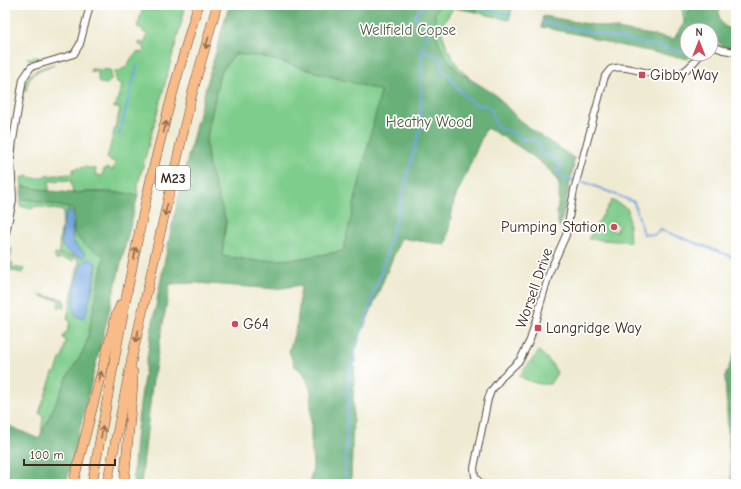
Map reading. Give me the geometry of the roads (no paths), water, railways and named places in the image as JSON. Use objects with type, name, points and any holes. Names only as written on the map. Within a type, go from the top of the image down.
[{"type":"highway","name":"M23","points":[[92,484],[142,217],[178,72],[198,5]]},
{"type":"highway","name":"M23","points":[[107,484],[133,353],[191,98],[217,5]]},
{"type":"highway","name":"M23","points":[[73,484],[116,315],[127,292]]},
{"type":"highway","name":"M23","points":[[124,484],[133,386],[133,353]]},
{"type":"street","points":[[5,238],[13,200],[11,160],[23,79],[31,67],[74,54],[80,44],[90,5]]},
{"type":"street","points":[[719,48],[736,52]]},
{"type":"street","name":"Worsell Drive","points":[[481,484],[475,477],[474,468],[488,399],[494,387],[520,360],[530,340],[550,271],[566,235],[579,170],[606,76],[610,69],[617,68],[656,75],[675,75],[683,72],[694,62]]},
{"type":"water","points":[[68,210],[71,211],[72,215],[72,235],[74,243],[86,254],[84,257],[72,254],[62,245],[62,228]]},
{"type":"water","points":[[90,259],[95,262],[96,267],[86,314],[83,318],[81,318],[74,313],[75,294],[82,263]]},
{"type":"waterway","points":[[345,484],[348,374],[384,262],[420,129],[422,48],[427,38],[428,31],[425,25],[415,16],[423,5]]},
{"type":"waterway","points":[[465,5],[511,15]]},
{"type":"waterway","points":[[542,22],[679,51]]},
{"type":"waterway","points":[[423,51],[437,56],[441,61],[443,71],[451,77],[455,86],[474,104],[485,105],[490,108],[495,123],[500,129],[516,133],[522,140],[530,138],[535,139],[538,143],[539,152],[548,155],[561,166],[557,173],[558,175],[587,183],[634,202],[644,234],[654,235],[661,230],[733,257],[736,256]]},
{"type":"waterway","points":[[119,135],[137,66]]},
{"type":"waterway","points":[[733,257],[736,263]]},
{"type":"place","name":"Gibby Way","points":[[642,75]]},
{"type":"place","name":"Pumping Station","points":[[614,227]]},
{"type":"place","name":"G64","points":[[235,324]]},
{"type":"place","name":"Langridge Way","points":[[538,328]]},
{"type":"park label","name":"Wellfield Copse","points":[[408,30]]},
{"type":"park label","name":"Heathy Wood","points":[[429,122]]}]
